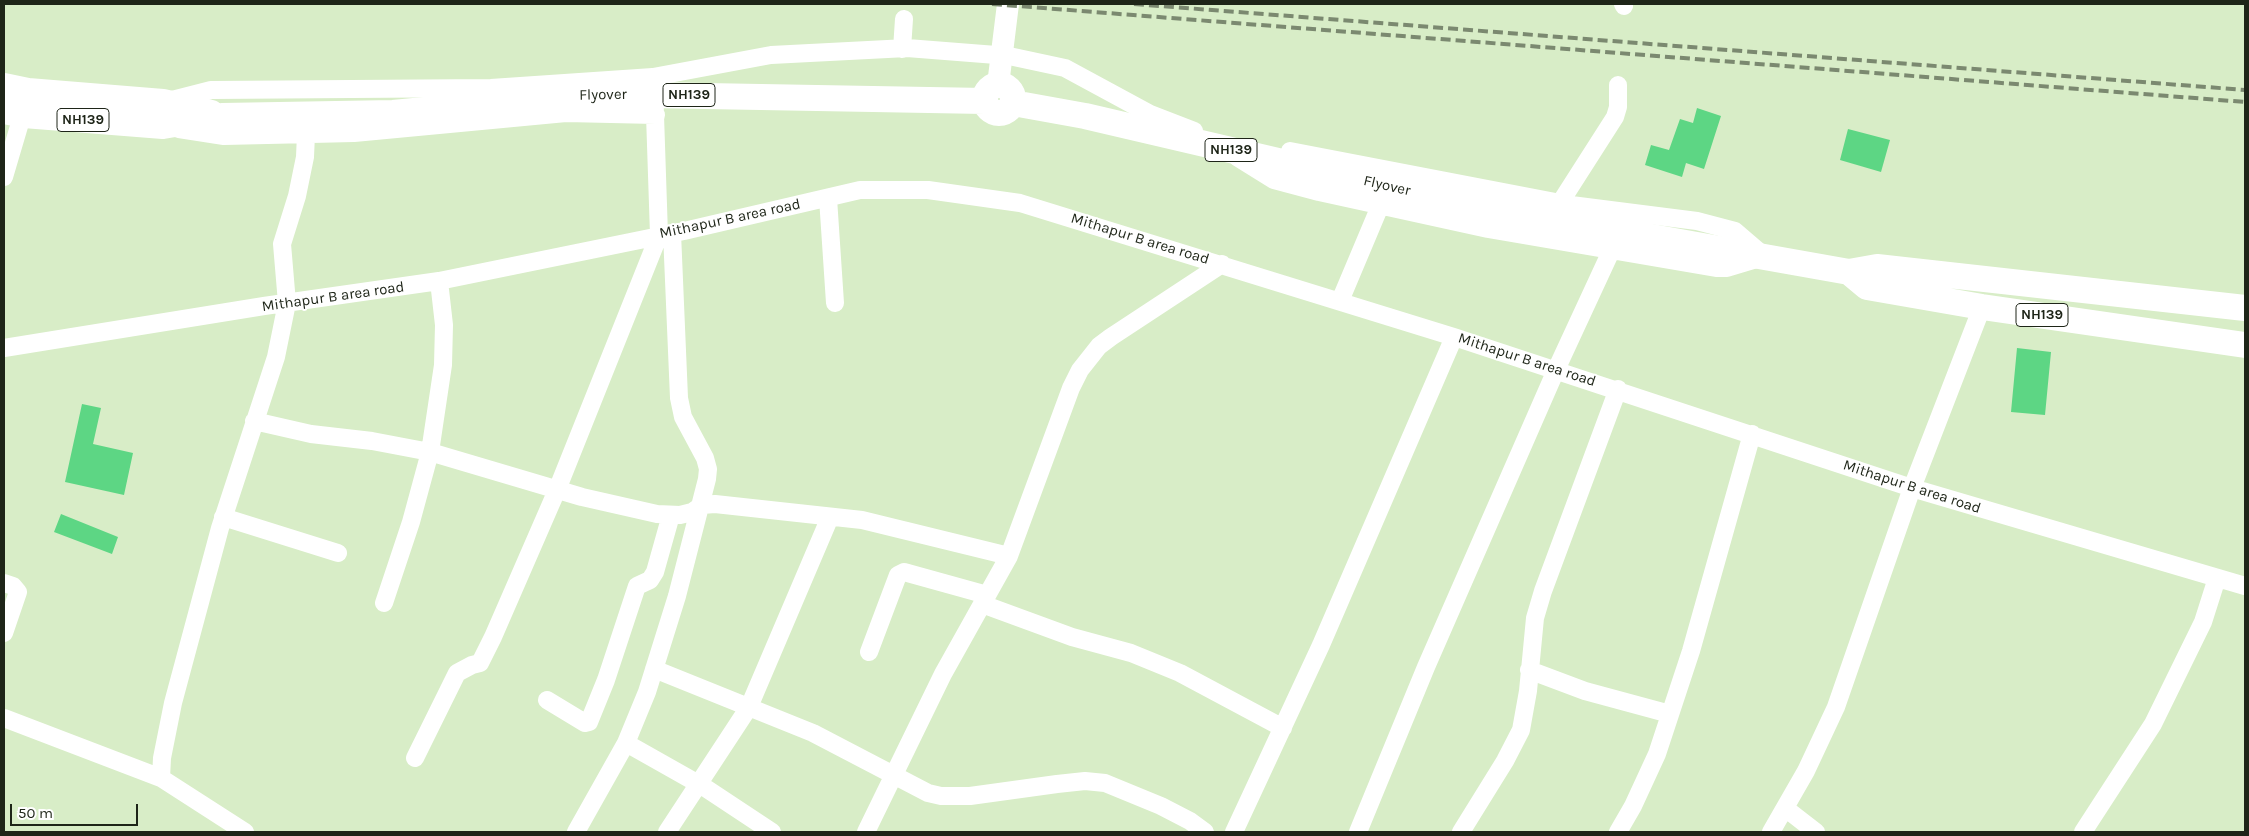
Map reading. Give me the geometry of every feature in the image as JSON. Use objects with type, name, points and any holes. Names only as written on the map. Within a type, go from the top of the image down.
[{"type":"highway","name":"Flyover","points":[[163,114],[230,116],[393,113],[592,94],[999,97],[1449,201],[1764,256]]},
{"type":"highway","name":"NH139","points":[[15,101],[163,114]]},
{"type":"highway","name":"NH139","points":[[1764,256],[1849,272],[1877,267],[2245,308]]},
{"type":"highway","name":"NH139","points":[[1849,272],[1867,287],[2245,345]]},
{"type":"highway","points":[[1982,306],[1991,280]]},
{"type":"highway","points":[[2193,338],[2198,303]]},
{"type":"main road","points":[[999,97],[1008,4]]},
{"type":"street","points":[[902,49],[904,18]]},
{"type":"street","points":[[163,114],[211,90],[491,88],[653,77],[771,55],[902,49],[1009,56],[1065,68],[1150,114],[1204,135],[1560,203],[1697,221],[1734,231],[1764,256]]},
{"type":"street","points":[[576,832],[626,743],[654,669],[677,596],[702,505],[708,469],[683,417],[678,390],[653,77]]},
{"type":"street","points":[[582,81],[583,113]]},
{"type":"street","points":[[1560,203],[1614,118],[1618,107],[1618,85]]},
{"type":"street","points":[[4,177],[15,101]]},
{"type":"street","points":[[163,114],[224,136],[354,133],[566,112],[656,115]]},
{"type":"street","points":[[160,778],[167,730],[223,517],[276,357],[287,304],[282,244],[297,196],[305,157],[306,134]]},
{"type":"street","points":[[1204,135],[1274,180],[1380,206],[1488,229],[1716,268],[1728,268],[1764,256]]},
{"type":"street","name":"Mithapur B area road","points":[[4,348],[439,281],[666,234],[860,190],[928,190],[1020,203],[1454,337],[1912,488],[2245,586]]},
{"type":"street","points":[[828,198],[835,303]]},
{"type":"street","points":[[1340,302],[1380,206]]},
{"type":"street","points":[[415,758],[457,673],[480,663],[494,637],[666,234]]},
{"type":"street","points":[[1358,832],[1426,668],[1556,370],[1612,249]]},
{"type":"street","points":[[866,832],[943,674],[1009,556],[1071,388],[1085,363],[1099,346],[1111,337],[1222,264]]},
{"type":"street","points":[[384,603],[411,522],[430,452],[443,365],[444,324],[439,281]]},
{"type":"street","points":[[1771,832],[1806,771],[1836,707],[1912,488],[1982,306]]},
{"type":"street","points":[[1234,832],[1321,645],[1454,337]]},
{"type":"street","points":[[1461,832],[1506,762],[1521,730],[1535,618],[1543,591],[1618,390]]},
{"type":"street","points":[[254,420],[311,434],[372,441],[430,452],[557,490],[624,507],[671,515],[692,512],[702,505],[715,504],[871,522],[1009,556]]},
{"type":"street","points":[[1618,832],[1633,806],[1657,754],[1691,651],[1752,434]]},
{"type":"street","points":[[548,700],[585,723],[589,722],[606,680],[637,586],[650,580],[655,572],[671,515]]},
{"type":"street","points":[[223,517],[338,553]]},
{"type":"street","points":[[667,832],[750,707],[830,517]]},
{"type":"street","points":[[869,652],[898,575],[904,572],[984,600],[1072,637],[1131,653],[1180,673],[1283,728]]},
{"type":"street","points":[[2082,832],[2153,724],[2200,630],[2218,578]]},
{"type":"street","points":[[4,583],[14,586],[18,592],[4,632]]},
{"type":"street","points":[[654,669],[813,733],[895,774],[928,793],[946,796],[970,796],[1085,781],[1105,783],[1161,806],[1190,821],[1206,832]]},
{"type":"street","points":[[1529,670],[1585,691],[1670,714]]},
{"type":"street","points":[[4,718],[160,778],[245,832]]},
{"type":"street","points":[[626,743],[698,783],[772,832]]},
{"type":"street","points":[[1785,808],[1816,832]]},
{"type":"building","points":[[1697,108],[1721,116],[1704,169],[1686,163],[1682,177],[1645,165],[1651,145],[1669,150],[1680,119],[1693,123]]},
{"type":"building","points":[[1848,129],[1890,140],[1881,172],[1840,160]]},
{"type":"building","points":[[2017,348],[2051,352],[2045,415],[2011,412]]},
{"type":"building","points":[[82,404],[101,408],[93,444],[133,453],[124,495],[65,482]]},
{"type":"building","points":[[61,514],[118,537],[112,554],[54,532]]},
{"type":"railway","points":[[992,4],[2245,102]]},
{"type":"railway","points":[[1134,4],[2245,90]]}]
